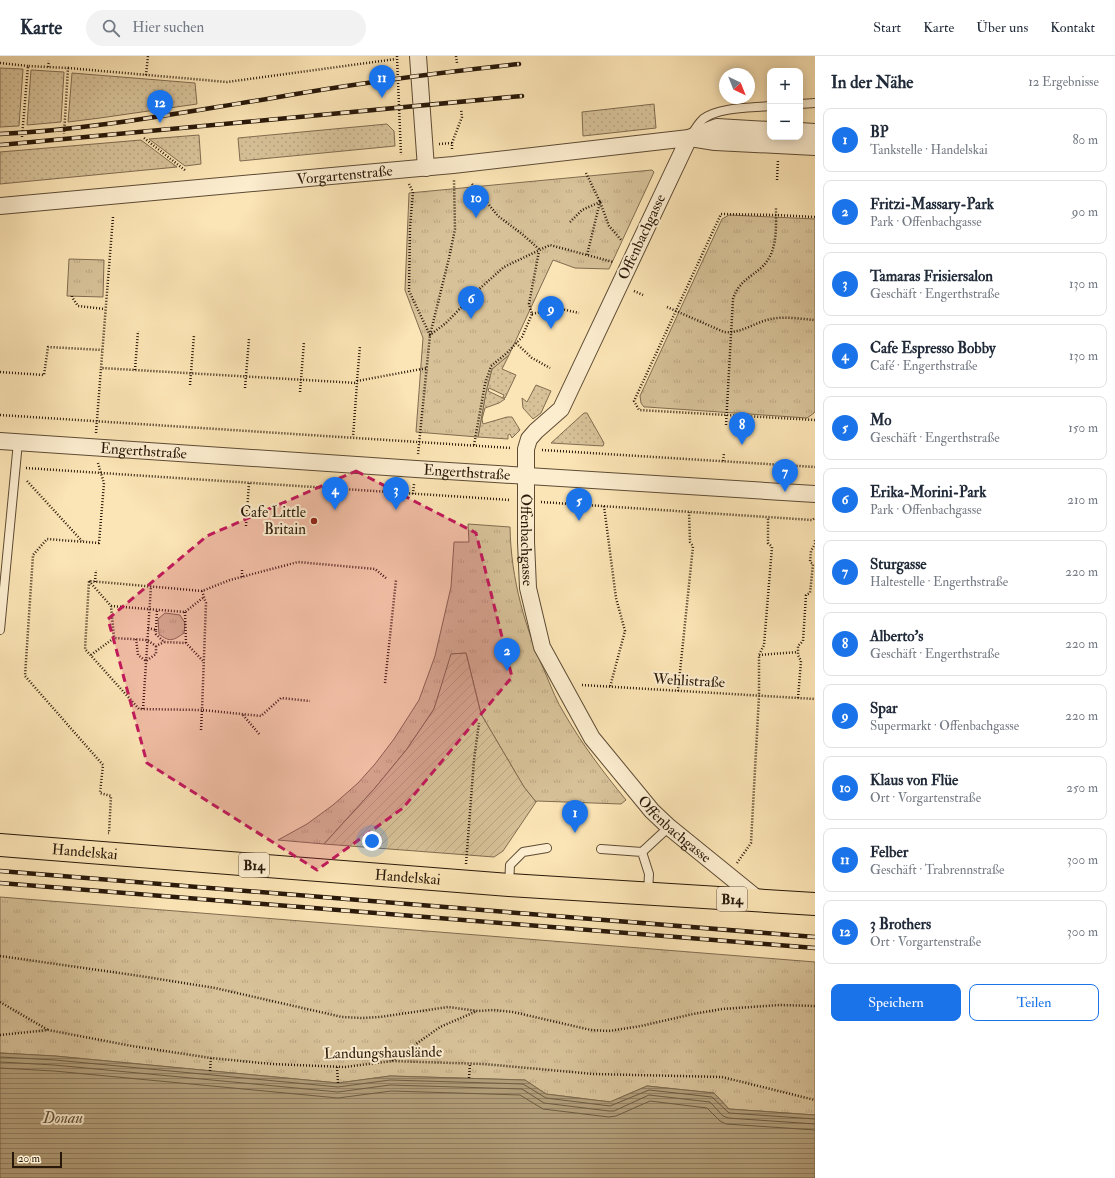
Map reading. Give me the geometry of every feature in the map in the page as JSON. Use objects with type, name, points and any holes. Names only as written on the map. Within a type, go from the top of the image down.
[{"type":"main road","name":"Handelskai","points":[[0,845],[465,882],[648,895],[815,904]]},
{"type":"street","points":[[418,56],[426,168]]},
{"type":"street","name":"Vorgartenstraße","points":[[0,206],[426,168],[689,138],[717,127],[767,130]]},
{"type":"street","points":[[803,131],[815,132]]},
{"type":"street","name":"Vorgartenstraße","points":[[689,138],[715,142],[815,147]]},
{"type":"street","name":"Offenbachgasse","points":[[689,138],[561,409],[529,439],[526,448],[527,476],[525,501],[528,588],[542,647],[592,738],[652,811],[669,827],[759,900]]},
{"type":"street","name":"Engerthstraße","points":[[0,441],[815,494]]},
{"type":"lane","points":[[803,104],[815,103]]},
{"type":"lane","points":[[689,138],[703,120],[712,115],[723,111],[767,106]]},
{"type":"lane","points":[[0,630],[18,442]]},
{"type":"lane","points":[[601,849],[642,852],[669,827]]},
{"type":"lane","points":[[509,885],[510,865],[523,852],[547,848]]},
{"type":"lane","points":[[642,852],[649,874],[648,895]]},
{"type":"path","points":[[146,75],[148,56]]},
{"type":"path","points":[[456,56],[457,63]]},
{"type":"path","points":[[0,63],[227,82],[396,57],[402,170],[413,192],[410,227],[409,291],[430,335]]},
{"type":"path","points":[[48,67],[49,61]]},
{"type":"path","points":[[22,137],[28,66]]},
{"type":"path","points":[[64,134],[68,68]]},
{"type":"path","points":[[452,142],[462,116],[461,109]]},
{"type":"path","points":[[144,138],[186,171]]},
{"type":"path","points":[[412,494],[430,335],[455,229],[453,165]]},
{"type":"path","points":[[586,173],[600,202],[609,226],[623,242]]},
{"type":"path","points":[[472,184],[498,216],[540,250]]},
{"type":"path","points":[[570,222],[582,210],[600,202]]},
{"type":"path","points":[[587,255],[600,202]]},
{"type":"path","points":[[726,425],[733,298],[735,292],[744,281],[767,262],[774,244],[776,232],[776,207]]},
{"type":"path","points":[[815,218],[776,215],[721,214],[634,401],[639,410],[815,420]]},
{"type":"path","points":[[101,832],[109,833],[111,796],[100,794],[103,765],[26,676],[33,556],[47,539],[99,544],[104,483],[94,447],[113,217]]},
{"type":"path","points":[[430,335],[446,323],[476,292],[504,267],[550,245],[614,262]]},
{"type":"path","points":[[474,445],[485,384],[491,366],[522,337],[532,314],[529,304],[540,250]]},
{"type":"path","points":[[72,296],[78,306],[105,309]]},
{"type":"path","points":[[667,307],[715,330],[731,333],[772,319],[786,318],[815,320]]},
{"type":"path","points":[[532,314],[557,308],[579,313]]},
{"type":"path","points":[[135,370],[138,331]]},
{"type":"path","points":[[190,384],[194,335]]},
{"type":"path","points":[[245,388],[249,339]]},
{"type":"path","points":[[300,392],[304,342]]},
{"type":"path","points":[[516,343],[532,358],[550,368]]},
{"type":"path","points":[[353,437],[360,346]]},
{"type":"path","points":[[0,372],[44,375],[48,348],[102,350]]},
{"type":"path","points":[[101,368],[357,382],[427,368]]},
{"type":"path","points":[[0,415],[815,467]]},
{"type":"path","points":[[724,453],[724,461]]},
{"type":"path","points":[[16,468],[812,520],[815,518]]},
{"type":"path","points":[[25,479],[82,542]]},
{"type":"path","points":[[246,526],[249,483]]},
{"type":"path","points":[[604,506],[616,598],[625,631],[610,687]]},
{"type":"path","points":[[678,691],[693,546],[690,542],[689,512]]},
{"type":"path","points":[[739,859],[751,843],[759,655],[764,645],[772,546],[768,543],[768,517]]},
{"type":"path","points":[[798,698],[802,661],[798,656],[798,646],[803,641],[806,595],[810,593],[813,564],[810,562],[811,551],[815,544],[815,539]]},
{"type":"path","points":[[89,581],[202,591],[242,577],[298,562],[375,569],[387,579]]},
{"type":"path","points":[[95,582],[96,570]]},
{"type":"path","points":[[242,570],[242,577]]},
{"type":"path","points":[[385,682],[396,580]]},
{"type":"path","points":[[89,581],[111,606],[114,638]]},
{"type":"path","points":[[89,581],[86,649],[139,709],[202,710],[261,716],[281,698],[310,701]]},
{"type":"path","points":[[143,709],[151,586]]},
{"type":"path","points":[[201,730],[206,603],[202,591]]},
{"type":"path","points":[[111,606],[185,612],[204,597]]},
{"type":"path","points":[[157,610],[156,634],[164,642]]},
{"type":"path","points":[[185,612],[186,643],[204,662]]},
{"type":"path","points":[[148,628],[156,630]]},
{"type":"path","points":[[91,655],[114,638],[148,640],[156,646]]},
{"type":"path","points":[[136,639],[138,655],[146,661]]},
{"type":"path","points":[[156,646],[164,642],[186,643]]},
{"type":"path","points":[[146,661],[156,654],[156,646]]},
{"type":"path","points":[[759,655],[798,652]]},
{"type":"path","name":"Wehlistraße","points":[[561,684],[815,699]]},
{"type":"path","points":[[243,714],[260,735]]},
{"type":"path","points":[[465,882],[474,760],[479,723]]},
{"type":"path","points":[[0,956],[215,988],[342,1017],[380,1017],[448,1008],[478,1011],[494,1010],[513,1012],[573,1026],[609,1031],[641,1026],[693,1014],[722,1010],[780,1004],[815,1006]]},
{"type":"path","points":[[0,1002],[48,1030]]},
{"type":"path","points":[[392,1061],[440,1027],[478,1011]]},
{"type":"path","name":"Landungshauslände","points":[[0,1036],[48,1030],[132,1046],[211,1058],[272,1064],[345,1067],[392,1061],[470,1063],[594,1074],[722,1077],[815,1100]]},
{"type":"path","points":[[210,1071],[211,1058]]},
{"type":"path","points":[[469,1078],[470,1063]]},
{"type":"path","points":[[337,1067],[338,1083]]},
{"type":"highlighted area","points":[[356,471],[476,533],[512,677],[403,808],[317,870],[147,763],[108,619],[207,536]]},
{"type":"green space","points":[[0,68],[23,69],[19,126],[0,127]]},
{"type":"green space","points":[[31,70],[64,72],[61,122],[27,125]]},
{"type":"green space","points":[[72,73],[195,83],[197,104],[68,122]]},
{"type":"green space","points":[[654,104],[656,128],[583,136],[582,112]]},
{"type":"green space","points":[[387,124],[394,131],[395,146],[240,161],[238,138]]},
{"type":"green space","points":[[199,135],[201,164],[185,166],[149,139]]},
{"type":"green space","points":[[141,140],[177,167],[0,184],[0,152]]},
{"type":"green space","points":[[652,170],[654,172],[609,269],[575,268],[553,260],[509,355],[492,369],[486,392],[478,437],[416,432],[423,338],[405,290],[409,193]]},
{"type":"green space","points":[[729,215],[815,219],[815,411],[807,418],[644,407],[641,403],[640,396],[722,219]]},
{"type":"green space","points":[[69,259],[104,260],[103,297],[67,296]]},
{"type":"green space","points":[[509,355],[502,369],[516,375],[505,398],[503,397],[504,395],[489,388],[488,391],[505,399],[485,408],[482,419],[483,424],[512,417],[520,430],[512,438],[510,434],[508,435],[508,439],[478,437],[486,392],[492,369]]},
{"type":"green space","points":[[536,385],[551,391],[541,413],[533,419],[523,408],[522,398],[527,402]]},
{"type":"green space","points":[[584,413],[587,413],[604,443],[603,446],[551,443]]},
{"type":"green space","points":[[468,524],[510,527],[516,585],[526,622],[539,659],[561,709],[578,736],[626,800],[621,804],[536,802],[524,787],[481,714],[466,653],[452,654],[434,709],[407,749],[375,788],[324,844],[278,840],[307,824],[333,805],[358,783],[394,739],[419,700],[435,656],[451,587],[454,542],[469,542]]},
{"type":"green space","points":[[165,613],[180,615],[185,623],[184,633],[172,640],[166,639],[159,634],[158,619]]},
{"type":"green space","points":[[466,653],[481,714],[524,787],[536,802],[503,851],[494,857],[324,844],[375,788],[407,749],[434,709],[451,654]]},
{"type":"green space","points":[[0,897],[815,962],[815,1115],[729,1109],[714,1093],[647,1086],[610,1102],[546,1094],[525,1080],[390,1076],[338,1083],[55,1056],[0,1053]]},
{"type":"water","name":"Donau","points":[[0,1053],[55,1056],[338,1083],[390,1076],[525,1080],[546,1094],[610,1102],[647,1086],[714,1093],[729,1109],[815,1115],[815,1178],[0,1178]]},
{"type":"railway","points":[[0,134],[101,125],[362,84],[519,64]]},
{"type":"railway","points":[[0,145],[522,96]]},
{"type":"railway","points":[[0,871],[815,937]]},
{"type":"railway","points":[[0,883],[815,948]]},
{"type":"place","name":"Felber","points":[[382,98]]},
{"type":"place","name":"3 Brothers","points":[[160,123]]},
{"type":"place","name":"Klaus von Flüe","points":[[476,218]]},
{"type":"place","name":"Erika-Morini-Park","points":[[471,319]]},
{"type":"place","name":"Spar","points":[[551,329]]},
{"type":"place","name":"Alberto's","points":[[742,445]]},
{"type":"place","name":"Sturgasse","points":[[785,492]]},
{"type":"place","name":"Cafe Espresso Bobby","points":[[335,510]]},
{"type":"place","name":"Tamaras Frisiersalon","points":[[396,510]]},
{"type":"place","name":"Cafe Little Britain","points":[[314,521]]},
{"type":"place","name":"Mo","points":[[579,521]]},
{"type":"place","name":"Fritzi-Massary-Park","points":[[507,671]]},
{"type":"place","name":"BP","points":[[575,833]]}]
